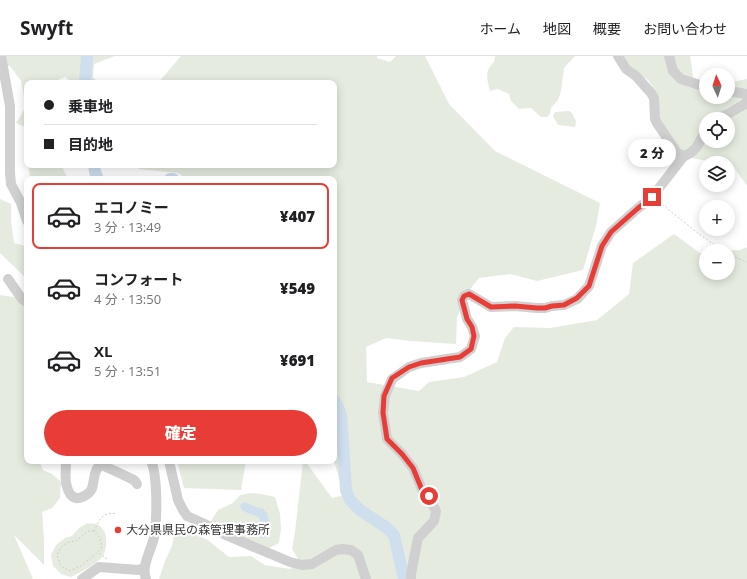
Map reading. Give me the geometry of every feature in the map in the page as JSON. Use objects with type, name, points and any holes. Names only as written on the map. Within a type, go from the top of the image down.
[{"type":"street","points":[[1,56],[10,106],[11,184],[24,212]]},
{"type":"street","points":[[618,56],[626,69],[636,76],[651,92],[654,98],[655,119],[657,123],[677,153],[684,156]]},
{"type":"street","points":[[669,56],[673,70],[681,79],[699,85]]},
{"type":"street","points":[[735,92],[747,94]]},
{"type":"street","points":[[731,112],[745,104],[747,101]]},
{"type":"street","points":[[411,579],[418,538],[434,521],[436,510],[429,496],[422,490],[413,468],[387,439],[383,413],[384,396],[392,378],[409,367],[421,363],[460,357],[471,349],[474,336],[472,327],[467,319],[462,300],[464,296],[469,294],[491,307],[515,306],[537,308],[564,305],[577,298],[589,286],[602,246],[611,232],[652,197],[684,156],[694,151],[699,144]]},
{"type":"street","points":[[8,279],[24,300]]},
{"type":"street","points":[[66,464],[67,489],[75,498],[86,496],[91,491],[94,486],[96,470],[102,465],[132,479],[137,484]]},
{"type":"street","points":[[146,579],[144,575],[144,568],[152,546],[156,522],[155,476],[153,464]]},
{"type":"street","points":[[170,464],[178,500],[187,516],[268,554],[302,565],[312,564],[336,550],[351,550],[358,555],[366,579]]},
{"type":"street","points":[[82,579],[94,570],[100,568],[139,570],[144,568]]},
{"type":"path","points":[[652,197],[713,244]]},
{"type":"path","points":[[735,257],[747,262]]},
{"type":"path","points":[[94,532],[97,524],[103,516],[113,513],[117,514]]},
{"type":"path","points":[[88,531],[94,532],[100,538],[102,546],[98,552],[81,566],[70,570],[60,566],[57,555],[62,546],[68,542],[76,541],[88,531]]},
{"type":"path","points":[[98,552],[103,556]]},
{"type":"shaded area","points":[[0,56],[115,56],[94,64],[93,78],[96,80],[69,80],[65,77],[58,80],[24,80],[24,97],[21,81],[10,66],[0,67]]},
{"type":"shaded area","points":[[181,56],[377,56],[377,58],[390,62],[396,56],[425,56],[449,104],[495,151],[600,203],[596,226],[583,270],[537,281],[510,274],[479,278],[467,293],[457,317],[456,344],[386,338],[366,347],[367,382],[419,391],[429,382],[464,377],[497,362],[505,338],[514,327],[550,328],[597,320],[629,294],[633,263],[674,234],[699,252],[699,280],[735,280],[735,250],[747,247],[747,579],[159,579],[172,546],[174,534],[183,527],[209,541],[229,557],[251,556],[265,565],[290,569],[300,562],[292,549],[303,464],[307,464],[332,498],[344,495],[335,464],[337,464],[337,176],[183,176],[178,173],[139,168],[337,168],[337,80],[161,80]]},
{"type":"shaded area","points":[[495,56],[575,56],[564,68],[561,91],[558,100],[551,108],[550,114],[547,117],[541,117],[531,108],[519,109],[511,101],[509,94],[498,89],[490,91],[487,75],[491,65],[494,62]]},
{"type":"shaded area","points":[[621,56],[690,56],[694,82],[699,83],[699,104],[735,104],[735,81],[747,79],[747,186],[735,169],[735,156],[699,156],[699,159],[686,157],[663,127],[657,116],[655,90],[648,80],[629,67]]},
{"type":"shaded area","points":[[24,110],[24,127],[16,123]]},
{"type":"shaded area","points":[[569,111],[572,113],[576,121],[575,127],[558,125],[553,116],[555,112]]},
{"type":"shaded area","points":[[29,168],[62,168],[66,176],[30,176]]},
{"type":"shaded area","points":[[0,199],[11,204],[11,221],[14,243],[24,246],[24,276],[0,253]]},
{"type":"shaded area","points":[[0,295],[24,299],[24,464],[40,464],[43,470],[52,474],[61,482],[60,498],[52,508],[42,512],[44,565],[14,535],[33,579],[0,579]]},
{"type":"shaded area","points":[[178,464],[245,464],[241,490],[184,488]]},
{"type":"shaded area","points":[[250,493],[275,497],[280,514],[281,528],[279,543],[265,550],[209,524],[218,510],[233,503],[240,495]]},
{"type":"shaded area","points":[[87,523],[100,526],[105,533],[106,548],[102,557],[96,563],[71,577],[61,574],[53,566],[51,555],[56,545],[65,538],[72,536],[78,529]]},
{"type":"water","points":[[245,502],[263,509],[267,513],[270,524],[266,529],[266,537],[260,538],[261,522],[259,517],[241,509],[240,505]]},
{"type":"waterway","points":[[85,80],[87,56]]},
{"type":"waterway","points":[[94,168],[97,176]]},
{"type":"waterway","points":[[337,406],[341,414],[346,490],[350,500],[360,510],[386,527],[394,535],[404,579]]},
{"type":"place","name":"大分県県民の森管理事務所","points":[[118,530]]},
{"type":"route","points":[[429,496],[422,490],[413,468],[387,439],[383,413],[384,396],[392,378],[409,367],[421,363],[460,357],[471,349],[474,336],[472,327],[467,319],[462,300],[464,296],[469,294],[491,307],[515,306],[537,308],[564,305],[577,298],[589,286],[602,246],[611,232],[652,197]]}]
